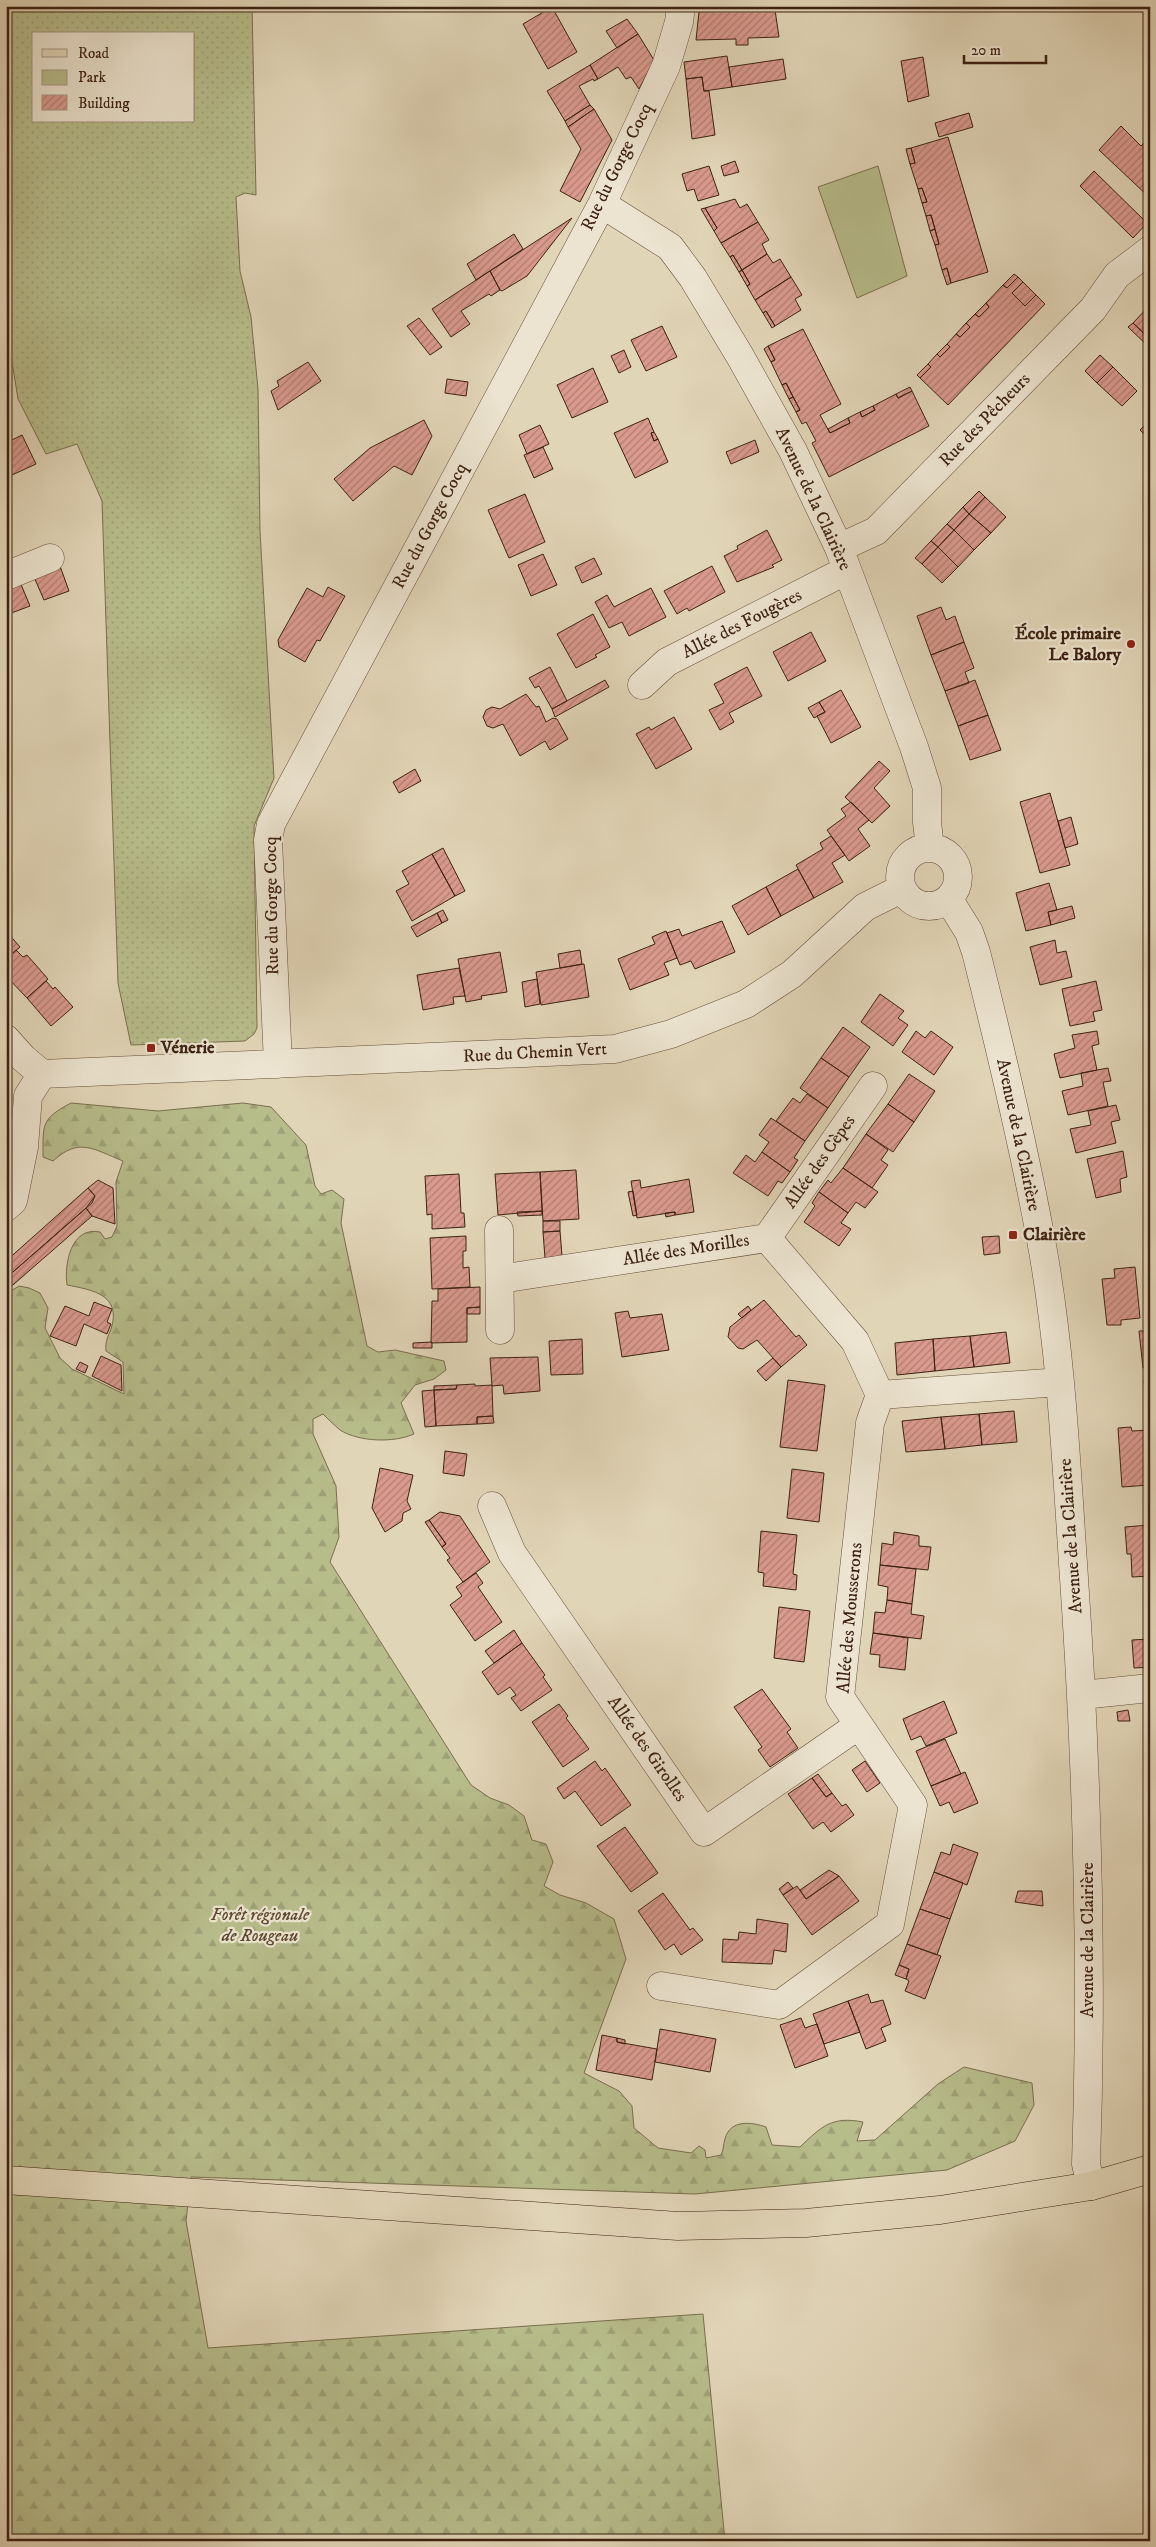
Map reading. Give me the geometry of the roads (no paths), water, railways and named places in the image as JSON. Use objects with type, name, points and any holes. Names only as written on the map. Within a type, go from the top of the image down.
[{"type":"main road","points":[[6,2180],[678,2226],[825,2221],[940,2210],[1091,2186],[1150,2169]]},
{"type":"street","name":"Rue du Gorge Cocq","points":[[278,1064],[268,840],[271,824],[602,204],[666,66],[679,22],[681,6]]},
{"type":"street","name":"Avenue de la Clairière","points":[[602,204],[670,247],[693,278],[740,356],[793,451],[843,559],[927,788],[930,848]]},
{"type":"street","name":"Rue des Pêcheurs","points":[[843,559],[876,531],[1093,309],[1117,275],[1150,250]]},
{"type":"street","points":[[6,576],[50,558]]},
{"type":"street","name":"Allée des Fougères","points":[[642,685],[667,662],[843,559]]},
{"type":"street","points":[[930,848],[948,854],[958,872],[958,882],[949,900],[940,905],[922,906],[906,897],[901,889],[899,879],[904,860],[920,849],[930,848]]},
{"type":"street","name":"Rue du Chemin Vert","points":[[42,1074],[614,1049],[671,1034],[746,1004],[792,974],[866,907],[901,889]]},
{"type":"street","name":"Avenue de la Clairière","points":[[949,900],[969,932],[976,952],[1013,1102],[1043,1253],[1060,1382],[1082,1695],[1090,1930],[1086,2164],[1091,2186]]},
{"type":"street","points":[[6,1039],[23,1058],[42,1074],[28,1096],[24,1148],[13,1201],[6,1207]]},
{"type":"street","name":"Allée des Cèpes","points":[[767,1238],[873,1086]]},
{"type":"street","points":[[499,1230],[500,1330]]},
{"type":"street","name":"Allée des Morilles","points":[[500,1279],[767,1238],[855,1341],[880,1395]]},
{"type":"street","points":[[880,1395],[1060,1382]]},
{"type":"street","name":"Allée des Mousserons","points":[[661,1986],[779,2005],[890,1924],[913,1805],[840,1697],[870,1422],[880,1395]]},
{"type":"street","name":"Allée des Girolles","points":[[492,1506],[512,1553],[704,1832],[859,1725]]},
{"type":"street","points":[[1082,1695],[1150,1688]]},
{"type":"place","name":"École primaire Le Balory","points":[[1131,644]]},
{"type":"place","name":"Vénerie","points":[[151,1048]]},
{"type":"place","name":"Clairière","points":[[1013,1235]]},
{"type":"park label","name":"Forêt régionale de Rougeau","points":[[260,1925]]}]
